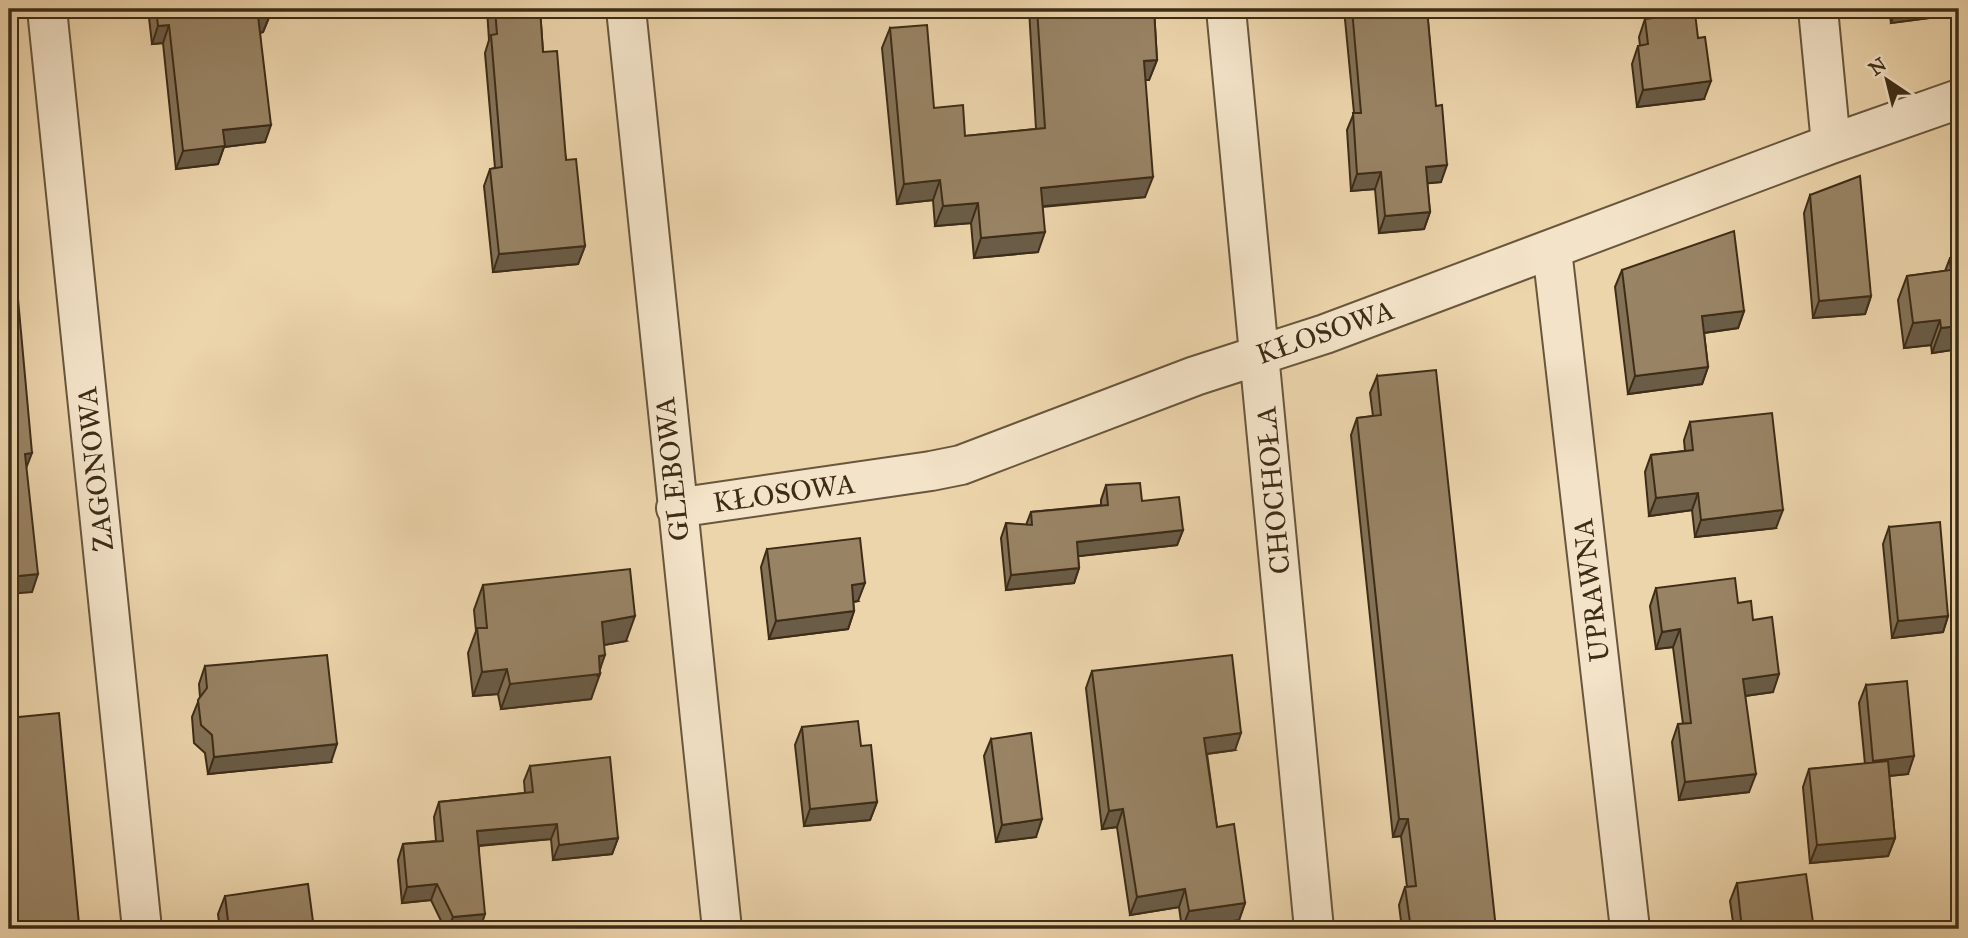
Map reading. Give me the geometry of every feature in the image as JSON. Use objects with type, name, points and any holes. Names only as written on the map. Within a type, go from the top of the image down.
[{"type":"street","name":"ZAGONOWA","points":[[47,9],[142,929]]},
{"type":"street","name":"GLEBOWA","points":[[626,9],[722,929]]},
{"type":"street","name":"CHOCHOŁA","points":[[1226,9],[1314,929]]},
{"type":"street","points":[[1818,9],[1831,145]]},
{"type":"street","name":"KŁOSOWA","points":[[676,508],[961,465],[1195,376],[1261,355],[1552,250],[1959,99]]},
{"type":"street","name":"UPRAWNA","points":[[1552,250],[1630,929]]},
{"type":"building","points":[[156,9],[269,9],[270,15],[258,16],[271,125],[223,130],[225,146],[183,151],[169,25],[158,26]]},
{"type":"building","points":[[495,9],[540,9],[543,52],[557,51],[566,160],[576,159],[585,246],[499,254],[490,169],[502,167],[491,35],[497,34]]},
{"type":"building","points":[[1037,9],[1154,9],[1157,60],[1144,61],[1153,177],[1041,188],[1045,232],[981,238],[978,203],[943,206],[940,180],[904,184],[890,28],[927,25],[934,108],[963,105],[965,136],[1045,128]]},
{"type":"building","points":[[1352,9],[1427,9],[1436,106],[1442,105],[1447,165],[1426,167],[1430,212],[1385,216],[1381,172],[1357,174],[1353,113],[1361,113]]},
{"type":"building","points":[[1695,13],[1698,38],[1705,37],[1711,81],[1643,90],[1638,46],[1648,44],[1645,19]]},
{"type":"building","points":[[1860,176],[1871,296],[1819,301],[1810,195]]},
{"type":"building","points":[[1734,231],[1744,311],[1702,316],[1708,367],[1635,376],[1622,270]]},
{"type":"building","points":[[1959,257],[1959,326],[1941,328],[1940,320],[1913,323],[1907,276],[1951,270],[1950,258]]},
{"type":"building","points":[[15,266],[32,453],[25,454],[38,574],[9,577],[9,267]]},
{"type":"building","points":[[1436,370],[1496,929],[1411,929],[1405,887],[1416,886],[1408,819],[1399,819],[1357,418],[1381,415],[1377,376]]},
{"type":"building","points":[[1772,413],[1783,510],[1701,520],[1698,493],[1656,498],[1651,455],[1693,450],[1690,422]]},
{"type":"building","points":[[1140,483],[1142,501],[1179,497],[1183,530],[1077,542],[1079,568],[1011,575],[1006,523],[1032,525],[1031,512],[1108,505],[1106,485]]},
{"type":"building","points":[[1940,522],[1948,616],[1898,621],[1889,527]]},
{"type":"building","points":[[860,538],[865,583],[852,585],[854,611],[776,621],[767,549]]},
{"type":"building","points":[[630,569],[635,616],[602,622],[605,655],[599,656],[600,674],[510,684],[507,669],[482,672],[477,628],[487,628],[483,585]]},
{"type":"building","points":[[1735,578],[1738,603],[1751,601],[1753,620],[1772,617],[1779,674],[1743,679],[1756,774],[1685,782],[1678,724],[1691,723],[1680,629],[1662,632],[1656,588]]},
{"type":"building","points":[[327,655],[337,744],[214,757],[212,735],[201,725],[198,700],[207,688],[205,666]]},
{"type":"building","points":[[1232,655],[1241,733],[1204,738],[1217,827],[1234,824],[1245,903],[1189,911],[1185,889],[1137,897],[1123,809],[1109,811],[1092,671]]},
{"type":"building","points":[[1907,681],[1914,756],[1873,761],[1866,685]]},
{"type":"building","points":[[59,713],[79,924],[9,929],[9,718]]},
{"type":"building","points":[[858,721],[861,746],[871,745],[877,802],[810,809],[802,727]]},
{"type":"building","points":[[1031,733],[1042,819],[1002,825],[991,739]]},
{"type":"building","points":[[610,757],[618,838],[559,845],[557,824],[477,831],[485,914],[453,917],[437,884],[407,887],[403,844],[443,841],[439,802],[533,792],[530,766]]},
{"type":"building","points":[[1888,761],[1895,838],[1817,845],[1809,769]]},
{"type":"building","points":[[1806,874],[1814,929],[1742,929],[1737,883]]},
{"type":"building","points":[[308,884],[314,929],[229,929],[225,896]]},
{"type":"building","points":[[1959,926],[1959,929],[1929,929]]}]
